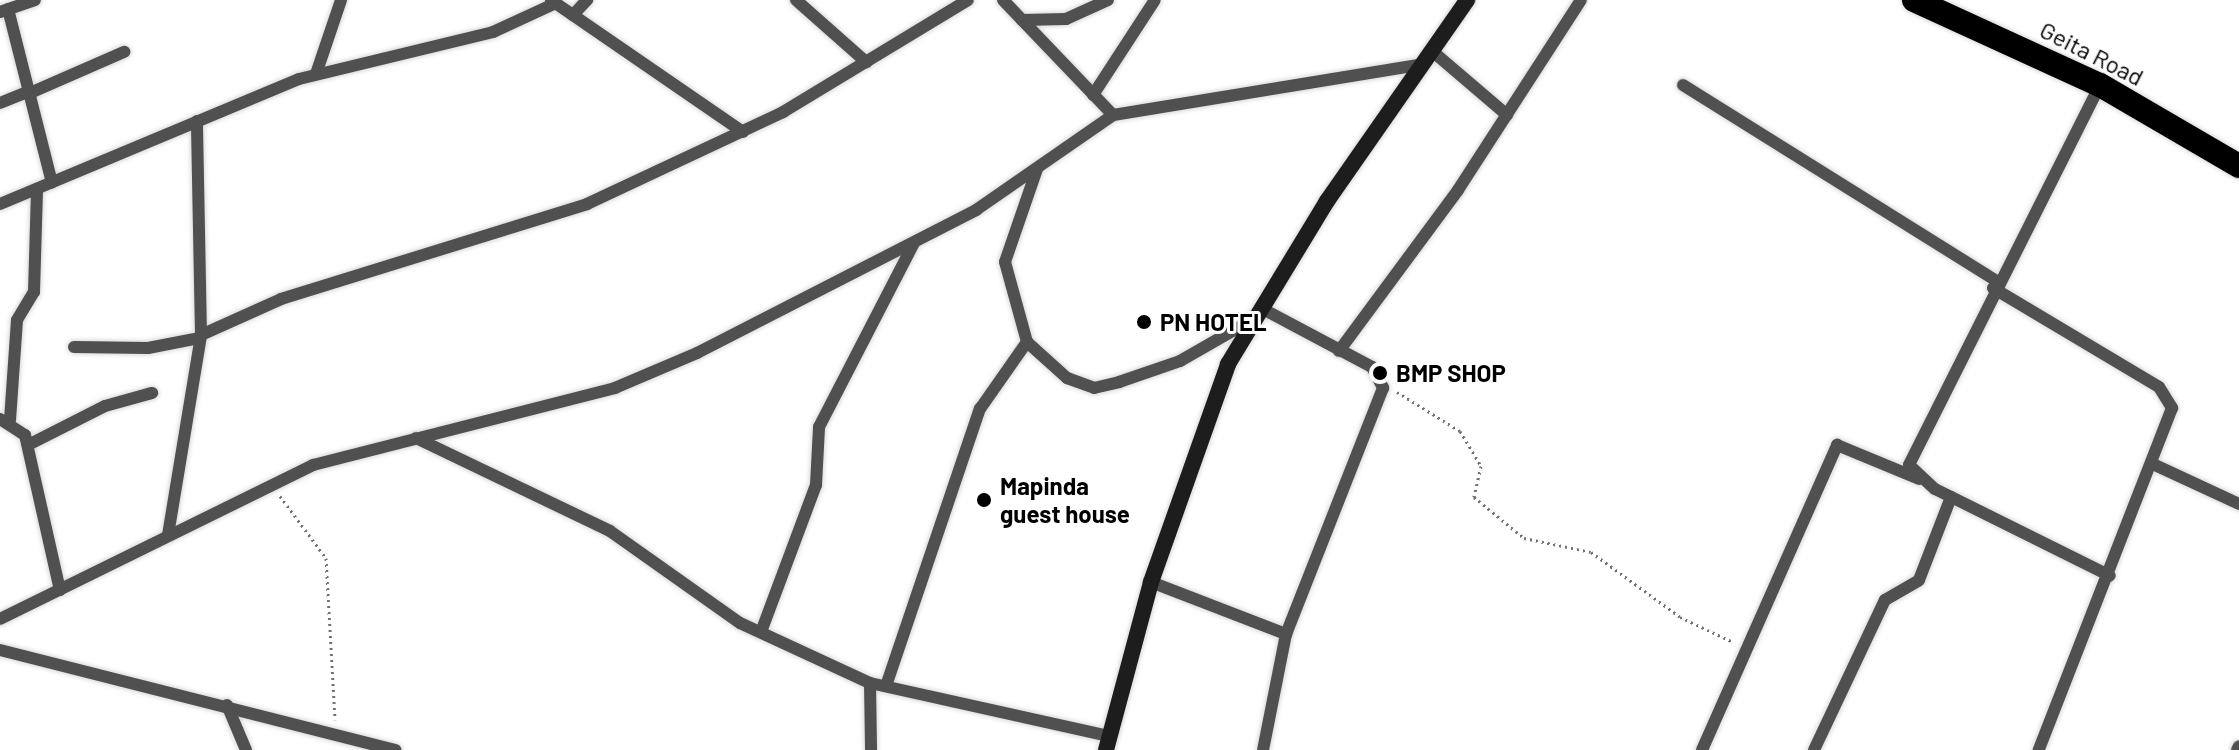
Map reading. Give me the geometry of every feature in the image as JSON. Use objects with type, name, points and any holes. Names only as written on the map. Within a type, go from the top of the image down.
[{"type":"highway","name":"Geita Road","points":[[1914,0],[2100,85],[2239,166]]},
{"type":"street","points":[[316,74],[341,0]]},
{"type":"street","points":[[573,15],[587,0]]},
{"type":"street","points":[[796,0],[866,62]]},
{"type":"street","points":[[74,347],[156,348],[201,336],[281,299],[587,204],[743,132],[968,0]]},
{"type":"street","points":[[1003,0],[1113,115]]},
{"type":"street","points":[[1022,20],[1066,19],[1108,0]]},
{"type":"street","points":[[1093,95],[1155,0]]},
{"type":"street","points":[[416,438],[610,531],[705,602],[870,683],[1108,743],[1151,582],[1200,432],[1258,313],[1420,65],[1467,0]]},
{"type":"street","points":[[1339,351],[1507,115],[1581,0]]},
{"type":"street","points":[[29,1],[4,11],[52,183]]},
{"type":"street","points":[[0,204],[316,74],[493,32],[553,2],[743,132]]},
{"type":"street","points":[[1431,50],[1507,115]]},
{"type":"street","points":[[0,103],[124,52]]},
{"type":"street","points":[[0,619],[271,485],[373,445],[416,438],[615,388],[914,243],[1037,169],[1113,115],[1420,65]]},
{"type":"street","points":[[1683,85],[2167,394],[2171,425],[2039,750]]},
{"type":"street","points":[[1922,480],[1911,456],[1995,285],[2100,85]]},
{"type":"street","points":[[168,535],[201,336],[197,121]]},
{"type":"street","points":[[1037,169],[1005,262],[1027,342],[1067,378],[1094,388],[1180,361],[1258,313]]},
{"type":"street","points":[[37,189],[34,292],[17,320],[5,419],[28,445],[60,590]]},
{"type":"street","points":[[761,632],[816,485],[819,427],[914,243]]},
{"type":"street","points":[[1258,313],[1372,367],[1383,384],[1286,634],[1263,750]]},
{"type":"street","points":[[886,686],[980,409],[1027,342]]},
{"type":"street","points":[[28,445],[105,406],[152,393]]},
{"type":"street","points":[[1702,750],[1837,445],[1922,480],[2110,576]]},
{"type":"street","points":[[2155,465],[2239,504]]},
{"type":"street","points":[[1814,750],[1885,600],[1919,580],[1951,497]]},
{"type":"street","points":[[1151,582],[1286,634]]},
{"type":"street","points":[[0,650],[396,750]]},
{"type":"street","points":[[870,683],[871,750]]},
{"type":"street","points":[[227,705],[246,750]]},
{"type":"path","points":[[1383,384],[1460,431],[1481,466],[1474,497],[1524,538],[1591,552],[1680,617],[1746,650]]},
{"type":"path","points":[[271,485],[326,558],[336,736]]},
{"type":"place","name":"PN HOTEL","points":[[1144,322]]},
{"type":"place","name":"BMP SHOP","points":[[1380,373]]},
{"type":"place","name":"Mapinda guest house","points":[[984,500]]}]
